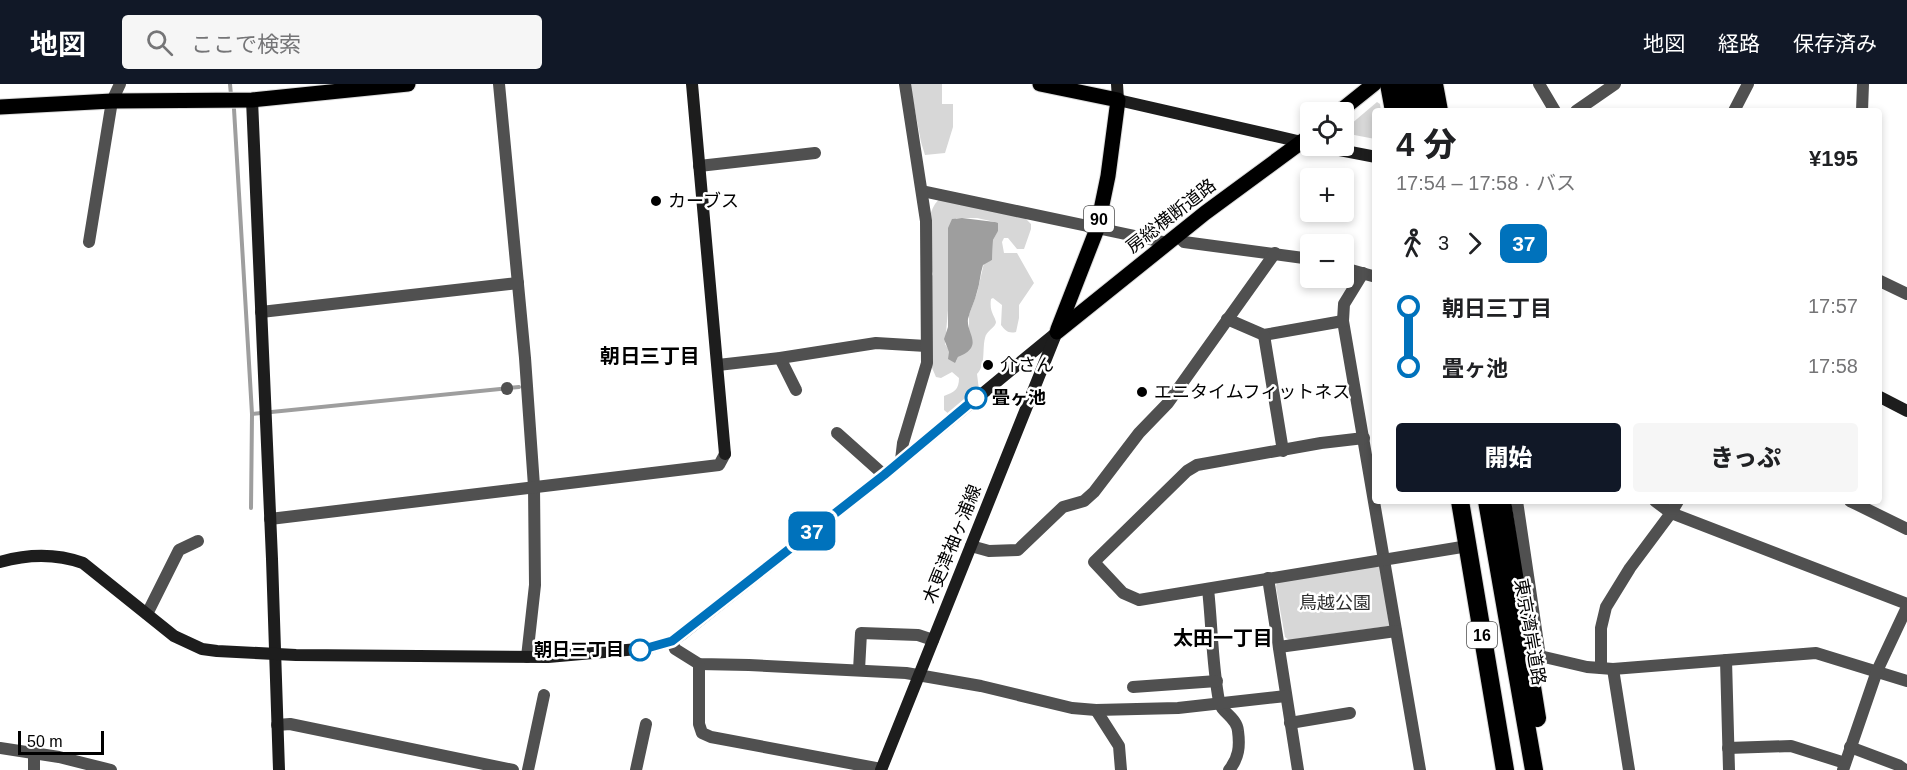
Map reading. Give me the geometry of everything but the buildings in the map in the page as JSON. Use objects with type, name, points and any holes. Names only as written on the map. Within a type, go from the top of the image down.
[{"type":"highway","points":[[1389,84],[1393,108]]},
{"type":"highway","points":[[1404,84],[1408,108]]},
{"type":"highway","points":[[1420,84],[1424,108]]},
{"type":"highway","points":[[1434,84],[1438,108]]},
{"type":"highway","name":"16","points":[[1461,504],[1504,770]]},
{"type":"highway","name":"東京湾岸道路","points":[[1473,504],[1492,575],[1534,770]]},
{"type":"highway","name":"東京湾岸道路","points":[[1487,504],[1492,575],[1516,770]]},
{"type":"highway","name":"16","points":[[1503,504],[1533,655],[1545,770]]},
{"type":"main road","points":[[0,107],[112,101],[252,100],[408,84]]},
{"type":"main road","points":[[1040,84],[1118,100]]},
{"type":"main road","points":[[1352,102],[1374,84]]},
{"type":"main road","name":"90","points":[[1057,332],[1097,229],[1112,150],[1118,100]]},
{"type":"main road","name":"房総横断道路","points":[[1057,332],[1172,239],[1300,146]]},
{"type":"street","points":[[89,242],[112,101],[120,84]]},
{"type":"street","points":[[499,84],[534,486],[535,585],[527,657]]},
{"type":"street","points":[[270,519],[719,465],[725,454],[692,84]]},
{"type":"street","points":[[901,460],[903,443],[927,363],[926,221],[905,84]]},
{"type":"street","points":[[1117,84],[1118,100],[1300,138]]},
{"type":"street","points":[[1539,84],[1553,108]]},
{"type":"street","points":[[1580,108],[1615,84]]},
{"type":"street","points":[[1736,108],[1749,84]]},
{"type":"street","points":[[1862,108],[1863,84]]},
{"type":"street","points":[[252,100],[279,770]]},
{"type":"street","points":[[699,166],[815,153]]},
{"type":"street","points":[[1354,153],[1372,156]]},
{"type":"street","points":[[922,191],[1097,229],[1300,257]]},
{"type":"street","points":[[971,546],[989,551],[1018,550],[1064,507],[1083,501],[1095,492],[1139,433],[1168,403],[1275,253]]},
{"type":"street","points":[[1354,271],[1370,275],[1344,304],[1343,321],[1372,487]]},
{"type":"street","points":[[1882,282],[1907,294]]},
{"type":"street","points":[[261,312],[518,283]]},
{"type":"street","points":[[1227,319],[1264,335],[1343,321]]},
{"type":"street","points":[[0,562],[36,555],[69,558],[83,563],[174,636],[202,649],[275,655],[432,658],[527,657],[634,651],[650,648],[672,641],[884,475],[1057,332]]},
{"type":"street","name":"木更津袖ヶ浦線","points":[[881,769],[1057,332]]},
{"type":"street","points":[[1264,335],[1283,451]]},
{"type":"street","points":[[718,365],[876,343],[926,346]]},
{"type":"street","points":[[780,358],[796,390]]},
{"type":"street","points":[[1882,398],[1907,411]]},
{"type":"street","points":[[837,433],[884,475]]},
{"type":"street","points":[[1364,438],[1321,443],[1197,465],[1187,471],[1094,562],[1123,593],[1139,600],[1468,546]]},
{"type":"street","points":[[1375,504],[1420,770]]},
{"type":"street","points":[[1516,504],[1533,655],[1607,669],[1816,653],[1907,681]]},
{"type":"street","points":[[1659,504],[1671,513],[1907,606],[1877,671],[1844,766],[1791,746],[1728,748]]},
{"type":"street","points":[[1629,770],[1607,669],[1601,628],[1606,607],[1630,568],[1676,504]]},
{"type":"street","points":[[1856,504],[1907,529]]},
{"type":"street","points":[[147,614],[179,550],[198,541]]},
{"type":"street","points":[[1268,578],[1298,770]]},
{"type":"street","points":[[1208,589],[1219,704],[1238,727],[1238,755],[1229,770]]},
{"type":"street","points":[[1279,647],[1396,631]]},
{"type":"street","points":[[859,670],[861,633],[918,635],[933,640]]},
{"type":"street","points":[[672,641],[675,649],[699,664],[749,664],[920,675],[981,686],[1072,708],[1096,710],[1178,708],[1286,696]]},
{"type":"street","points":[[1726,660],[1729,770]]},
{"type":"street","points":[[699,664],[699,724],[702,733],[711,737],[881,769]]},
{"type":"street","points":[[1132,687],[1217,681]]},
{"type":"street","points":[[528,770],[544,695]]},
{"type":"street","points":[[1096,710],[1119,746],[1121,770]]},
{"type":"street","points":[[1290,723],[1350,713]]},
{"type":"street","points":[[277,725],[290,724],[513,770]]},
{"type":"street","points":[[636,770],[646,724]]},
{"type":"street","points":[[1850,747],[1898,765],[1905,770]]},
{"type":"street","points":[[0,748],[111,770]]},
{"type":"street","points":[[34,753],[34,770]]},
{"type":"green space","points":[[910,84],[942,84],[942,104],[953,104],[953,127],[945,153],[925,155]]},
{"type":"green space","points":[[1377,102],[1381,108],[1372,108],[1372,138],[1354,135],[1354,122]]},
{"type":"green space","points":[[942,197],[1022,215],[1031,224],[1024,249],[1017,249],[1008,238],[1004,238],[1002,242],[1004,253],[1017,253],[1034,283],[1019,305],[1016,332],[1009,332],[1001,325],[1002,305],[993,298],[991,299],[991,310],[996,322],[985,338],[983,362],[977,374],[979,390],[950,415],[944,410],[944,396],[955,390],[959,378],[952,372],[941,378],[936,377],[929,361],[931,278],[933,274],[930,266],[928,228],[936,203]],"holes":[[[956,218],[977,218],[995,222],[998,230],[993,240],[992,260],[984,263],[969,315],[969,329],[962,355],[956,361],[945,344],[948,310],[948,241]]]},
{"type":"green space","name":"鳥越公園","points":[[1382,565],[1389,626],[1289,640],[1285,637],[1276,587],[1277,581]]},
{"type":"shaded area","name":"畳ヶ池","points":[[962,218],[998,223],[998,231],[993,240],[992,260],[983,265],[968,319],[973,344],[971,349],[958,357],[955,363],[948,359],[949,352],[944,339],[948,327],[948,228],[952,219]]},
{"type":"waterway","points":[[230,84],[231,95]]},
{"type":"waterway","points":[[234,109],[252,414],[251,508]]},
{"type":"waterway","points":[[252,414],[519,387]]},
{"type":"bus line","name":"37","points":[[640,650],[672,641],[884,475],[976,398]]},
{"type":"place","name":"カーブス","points":[[656,201]]},
{"type":"place","name":"介さん","points":[[988,365]]},
{"type":"place","name":"エニタイムフィットネス","points":[[1142,392]]},
{"type":"place","name":"畳ヶ池","points":[[976,398]]},
{"type":"place","name":"朝日三丁目","points":[[640,650]]},
{"type":"district","name":"朝日三丁目","points":[[650,356]]},
{"type":"district","name":"太田一丁目","points":[[1223,638]]}]
